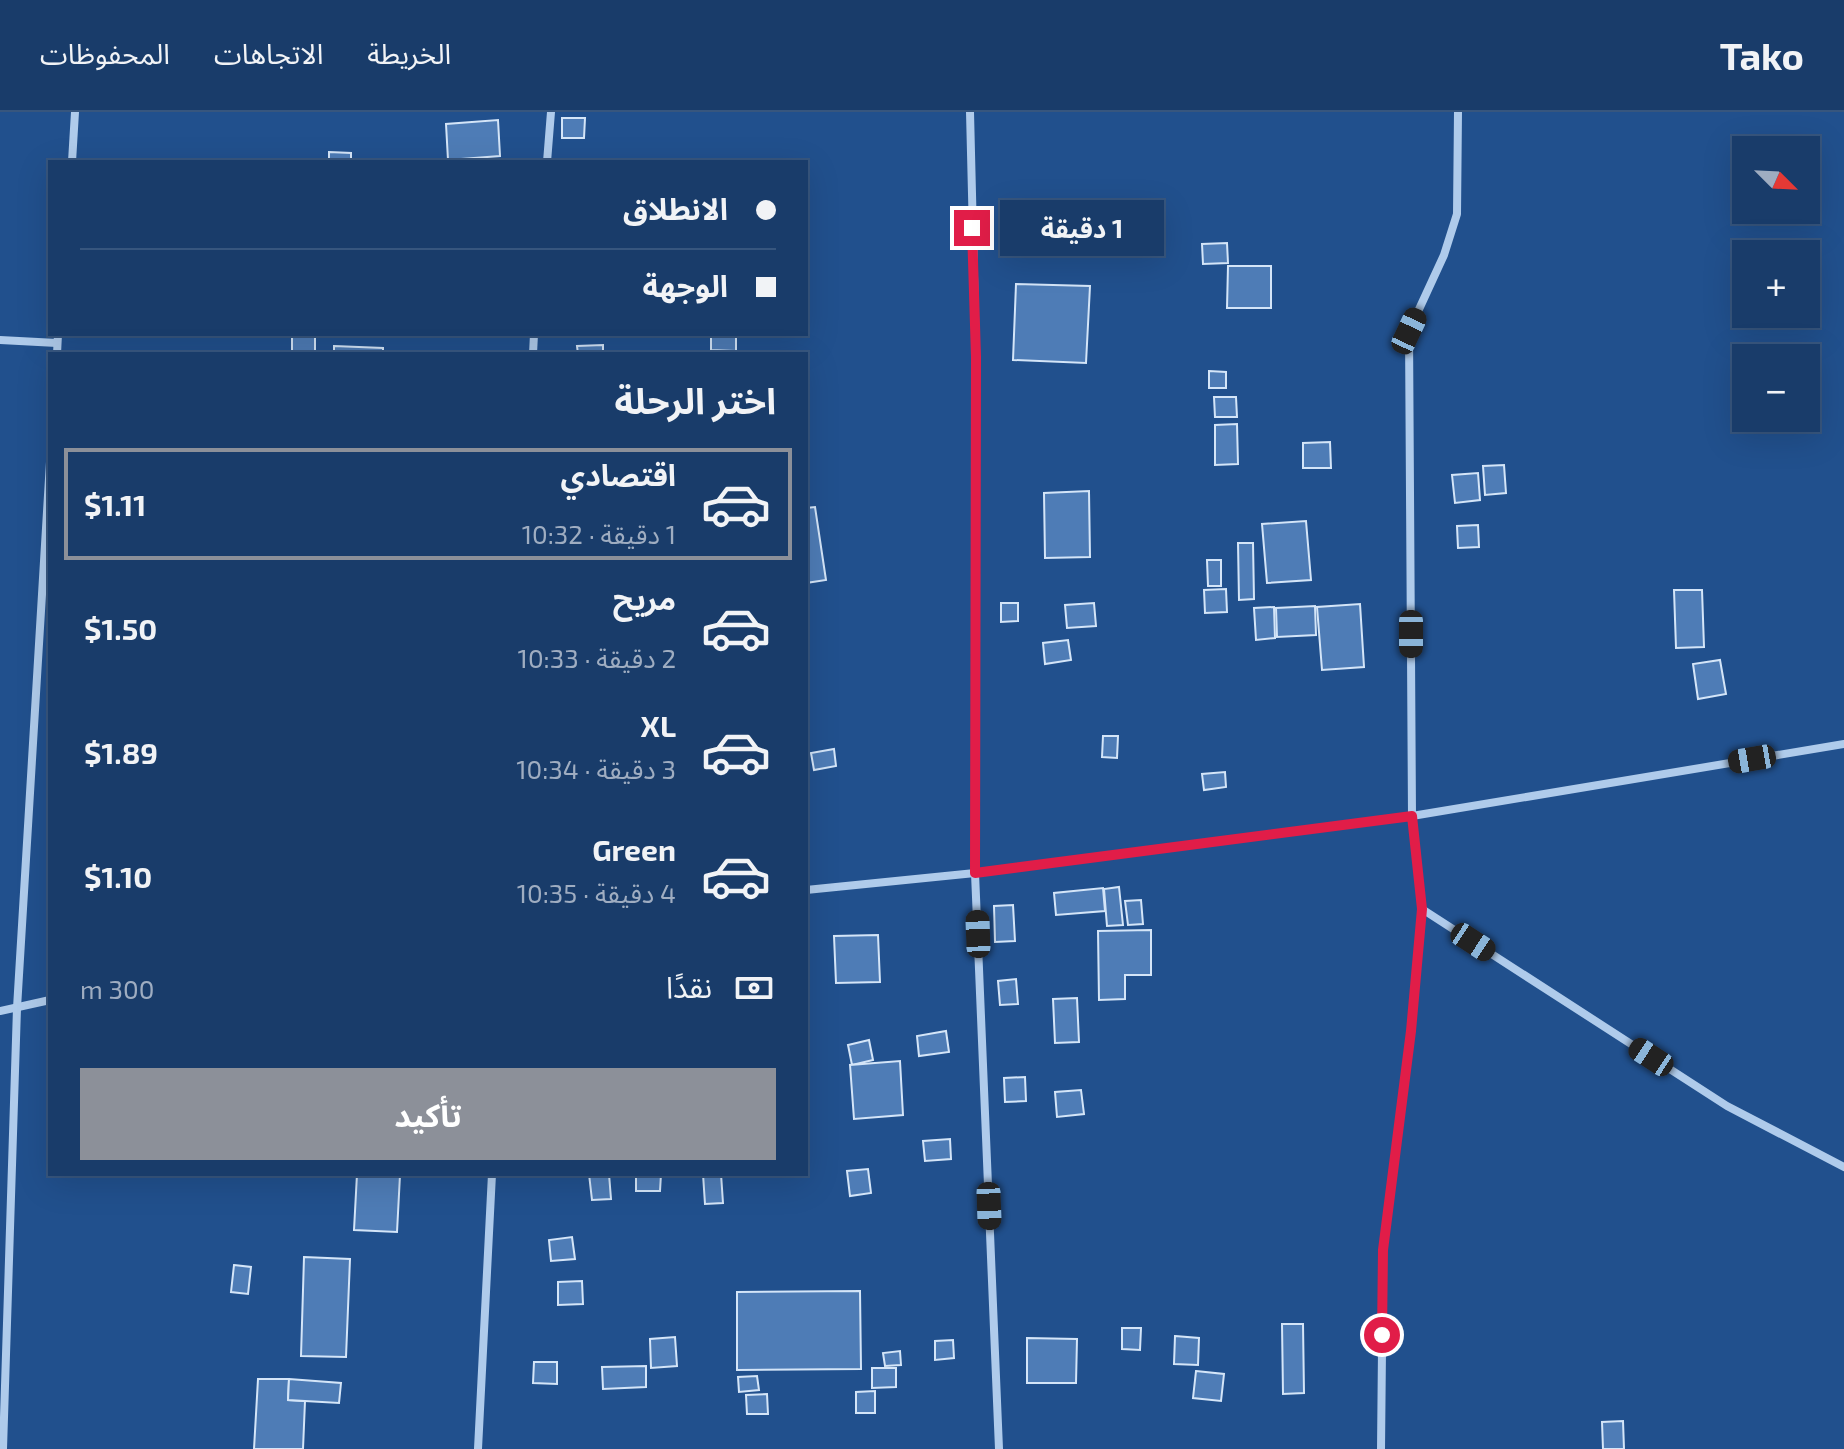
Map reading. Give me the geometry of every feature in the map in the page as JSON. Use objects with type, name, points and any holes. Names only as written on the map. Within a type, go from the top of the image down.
[{"type":"street","points":[[72,160],[75,112]]},
{"type":"street","points":[[547,160],[551,112]]},
{"type":"street","points":[[970,112],[976,357],[975,873],[999,1449]]},
{"type":"street","points":[[1381,1449],[1383,1250],[1411,1031],[1422,909],[1412,816],[1409,331],[1444,255],[1457,214],[1458,112]]},
{"type":"street","points":[[0,340],[58,338]]},
{"type":"street","points":[[3,1449],[17,1008],[48,495]]},
{"type":"street","points":[[808,890],[975,873],[1412,816],[1844,744]]},
{"type":"street","points":[[1422,909],[1727,1106],[1844,1167]]},
{"type":"street","points":[[0,1011],[48,1000]]},
{"type":"street","points":[[478,1449],[492,1176]]},
{"type":"building","points":[[562,118],[585,118],[584,138],[562,138]]},
{"type":"building","points":[[498,120],[500,156],[448,160],[446,124]]},
{"type":"building","points":[[329,152],[351,153],[351,160],[329,160]]},
{"type":"building","points":[[1227,243],[1228,263],[1203,264],[1202,244]]},
{"type":"building","points":[[1228,266],[1271,266],[1271,308],[1227,308]]},
{"type":"building","points":[[1016,284],[1090,286],[1086,363],[1013,360]]},
{"type":"building","points":[[711,336],[736,336],[736,351],[711,350]]},
{"type":"building","points":[[292,337],[315,337],[315,352],[292,352]]},
{"type":"building","points":[[603,345],[603,352],[578,352],[577,346]]},
{"type":"building","points":[[334,346],[383,348],[383,352],[334,352]]},
{"type":"building","points":[[1209,371],[1226,372],[1226,388],[1209,388]]},
{"type":"building","points":[[1214,397],[1236,397],[1237,417],[1215,417]]},
{"type":"building","points":[[1237,424],[1238,464],[1215,465],[1215,425]]},
{"type":"building","points":[[1330,442],[1331,468],[1303,468],[1303,443]]},
{"type":"building","points":[[1504,465],[1506,493],[1485,495],[1483,466]]},
{"type":"building","points":[[1478,473],[1480,500],[1455,503],[1452,475]]},
{"type":"building","points":[[1089,491],[1090,557],[1045,558],[1044,493]]},
{"type":"building","points":[[815,507],[826,580],[808,583],[808,508]]},
{"type":"building","points":[[1306,521],[1311,580],[1267,583],[1262,524]]},
{"type":"building","points":[[1478,525],[1479,547],[1458,548],[1457,526]]},
{"type":"building","points":[[1238,543],[1253,543],[1254,599],[1239,600]]},
{"type":"building","points":[[1207,560],[1221,560],[1221,586],[1208,586]]},
{"type":"building","points":[[1226,589],[1227,612],[1205,613],[1204,590]]},
{"type":"building","points":[[1674,590],[1702,590],[1704,647],[1676,648]]},
{"type":"building","points":[[1001,603],[1018,603],[1018,621],[1001,622]]},
{"type":"building","points":[[1094,603],[1096,626],[1067,628],[1065,605]]},
{"type":"building","points":[[1360,604],[1364,667],[1322,670],[1317,607]]},
{"type":"building","points":[[1315,606],[1316,635],[1277,637],[1276,608]]},
{"type":"building","points":[[1274,607],[1275,638],[1256,640],[1254,608]]},
{"type":"building","points":[[1068,640],[1071,660],[1045,664],[1043,643]]},
{"type":"building","points":[[1720,660],[1726,694],[1698,699],[1693,664]]},
{"type":"building","points":[[1103,736],[1118,736],[1117,758],[1102,757]]},
{"type":"building","points":[[834,749],[836,766],[814,770],[811,753]]},
{"type":"building","points":[[1225,772],[1226,787],[1204,790],[1202,774]]},
{"type":"building","points":[[1119,887],[1123,925],[1107,926],[1104,889]]},
{"type":"building","points":[[1103,888],[1105,911],[1056,915],[1054,893]]},
{"type":"building","points":[[1141,900],[1143,924],[1128,925],[1125,901]]},
{"type":"building","points":[[1013,905],[1015,941],[995,942],[994,906]]},
{"type":"building","points":[[1151,930],[1151,975],[1125,975],[1125,999],[1099,1000],[1098,931]]},
{"type":"building","points":[[878,935],[880,982],[836,983],[834,936]]},
{"type":"building","points":[[1016,979],[1018,1004],[1000,1005],[998,981]]},
{"type":"building","points":[[1077,998],[1079,1042],[1055,1043],[1053,999]]},
{"type":"building","points":[[946,1031],[949,1052],[919,1056],[917,1036]]},
{"type":"building","points":[[869,1040],[873,1060],[852,1065],[848,1045]]},
{"type":"building","points":[[900,1061],[903,1115],[854,1119],[850,1065]]},
{"type":"building","points":[[1025,1077],[1026,1101],[1005,1102],[1004,1078]]},
{"type":"building","points":[[1081,1090],[1084,1114],[1057,1117],[1055,1092]]},
{"type":"building","points":[[950,1139],[951,1159],[925,1161],[923,1141]]},
{"type":"building","points":[[868,1169],[871,1193],[850,1196],[847,1171]]},
{"type":"building","points":[[357,1176],[400,1176],[397,1232],[354,1230]]},
{"type":"building","points":[[589,1176],[609,1176],[611,1199],[592,1200]]},
{"type":"building","points":[[636,1176],[661,1176],[660,1191],[636,1191]]},
{"type":"building","points":[[703,1176],[721,1176],[723,1203],[705,1204]]},
{"type":"building","points":[[572,1237],[575,1259],[551,1261],[549,1240]]},
{"type":"building","points":[[304,1257],[350,1259],[346,1357],[301,1356]]},
{"type":"building","points":[[234,1265],[251,1267],[248,1294],[231,1292]]},
{"type":"building","points":[[582,1281],[583,1304],[558,1305],[558,1282]]},
{"type":"building","points":[[860,1291],[861,1369],[737,1370],[737,1292]]},
{"type":"building","points":[[1282,1324],[1303,1324],[1304,1393],[1283,1394]]},
{"type":"building","points":[[1122,1328],[1141,1328],[1140,1350],[1122,1349]]},
{"type":"building","points":[[1175,1336],[1199,1338],[1198,1365],[1174,1364]]},
{"type":"building","points":[[675,1337],[677,1366],[651,1368],[650,1339]]},
{"type":"building","points":[[1027,1338],[1077,1339],[1076,1383],[1027,1383]]},
{"type":"building","points":[[953,1340],[954,1358],[935,1360],[935,1341]]},
{"type":"building","points":[[900,1351],[901,1365],[885,1366],[883,1353]]},
{"type":"building","points":[[534,1362],[557,1362],[557,1384],[533,1383]]},
{"type":"building","points":[[646,1366],[646,1387],[603,1389],[602,1367]]},
{"type":"building","points":[[872,1368],[896,1368],[896,1387],[872,1388]]},
{"type":"building","points":[[1196,1371],[1224,1374],[1221,1401],[1193,1398]]},
{"type":"building","points":[[757,1376],[759,1390],[739,1392],[738,1377]]},
{"type":"building","points":[[258,1379],[289,1379],[288,1400],[305,1401],[303,1449],[254,1449]]},
{"type":"building","points":[[289,1379],[341,1383],[339,1403],[288,1400]]},
{"type":"building","points":[[875,1391],[875,1413],[856,1413],[856,1392]]},
{"type":"building","points":[[767,1394],[768,1414],[747,1414],[746,1395]]},
{"type":"building","points":[[1623,1421],[1624,1449],[1603,1449],[1602,1422]]},
{"type":"route","points":[[972,228],[976,357],[975,873],[1412,816],[1422,909],[1411,1031],[1383,1250],[1382,1335]]}]
